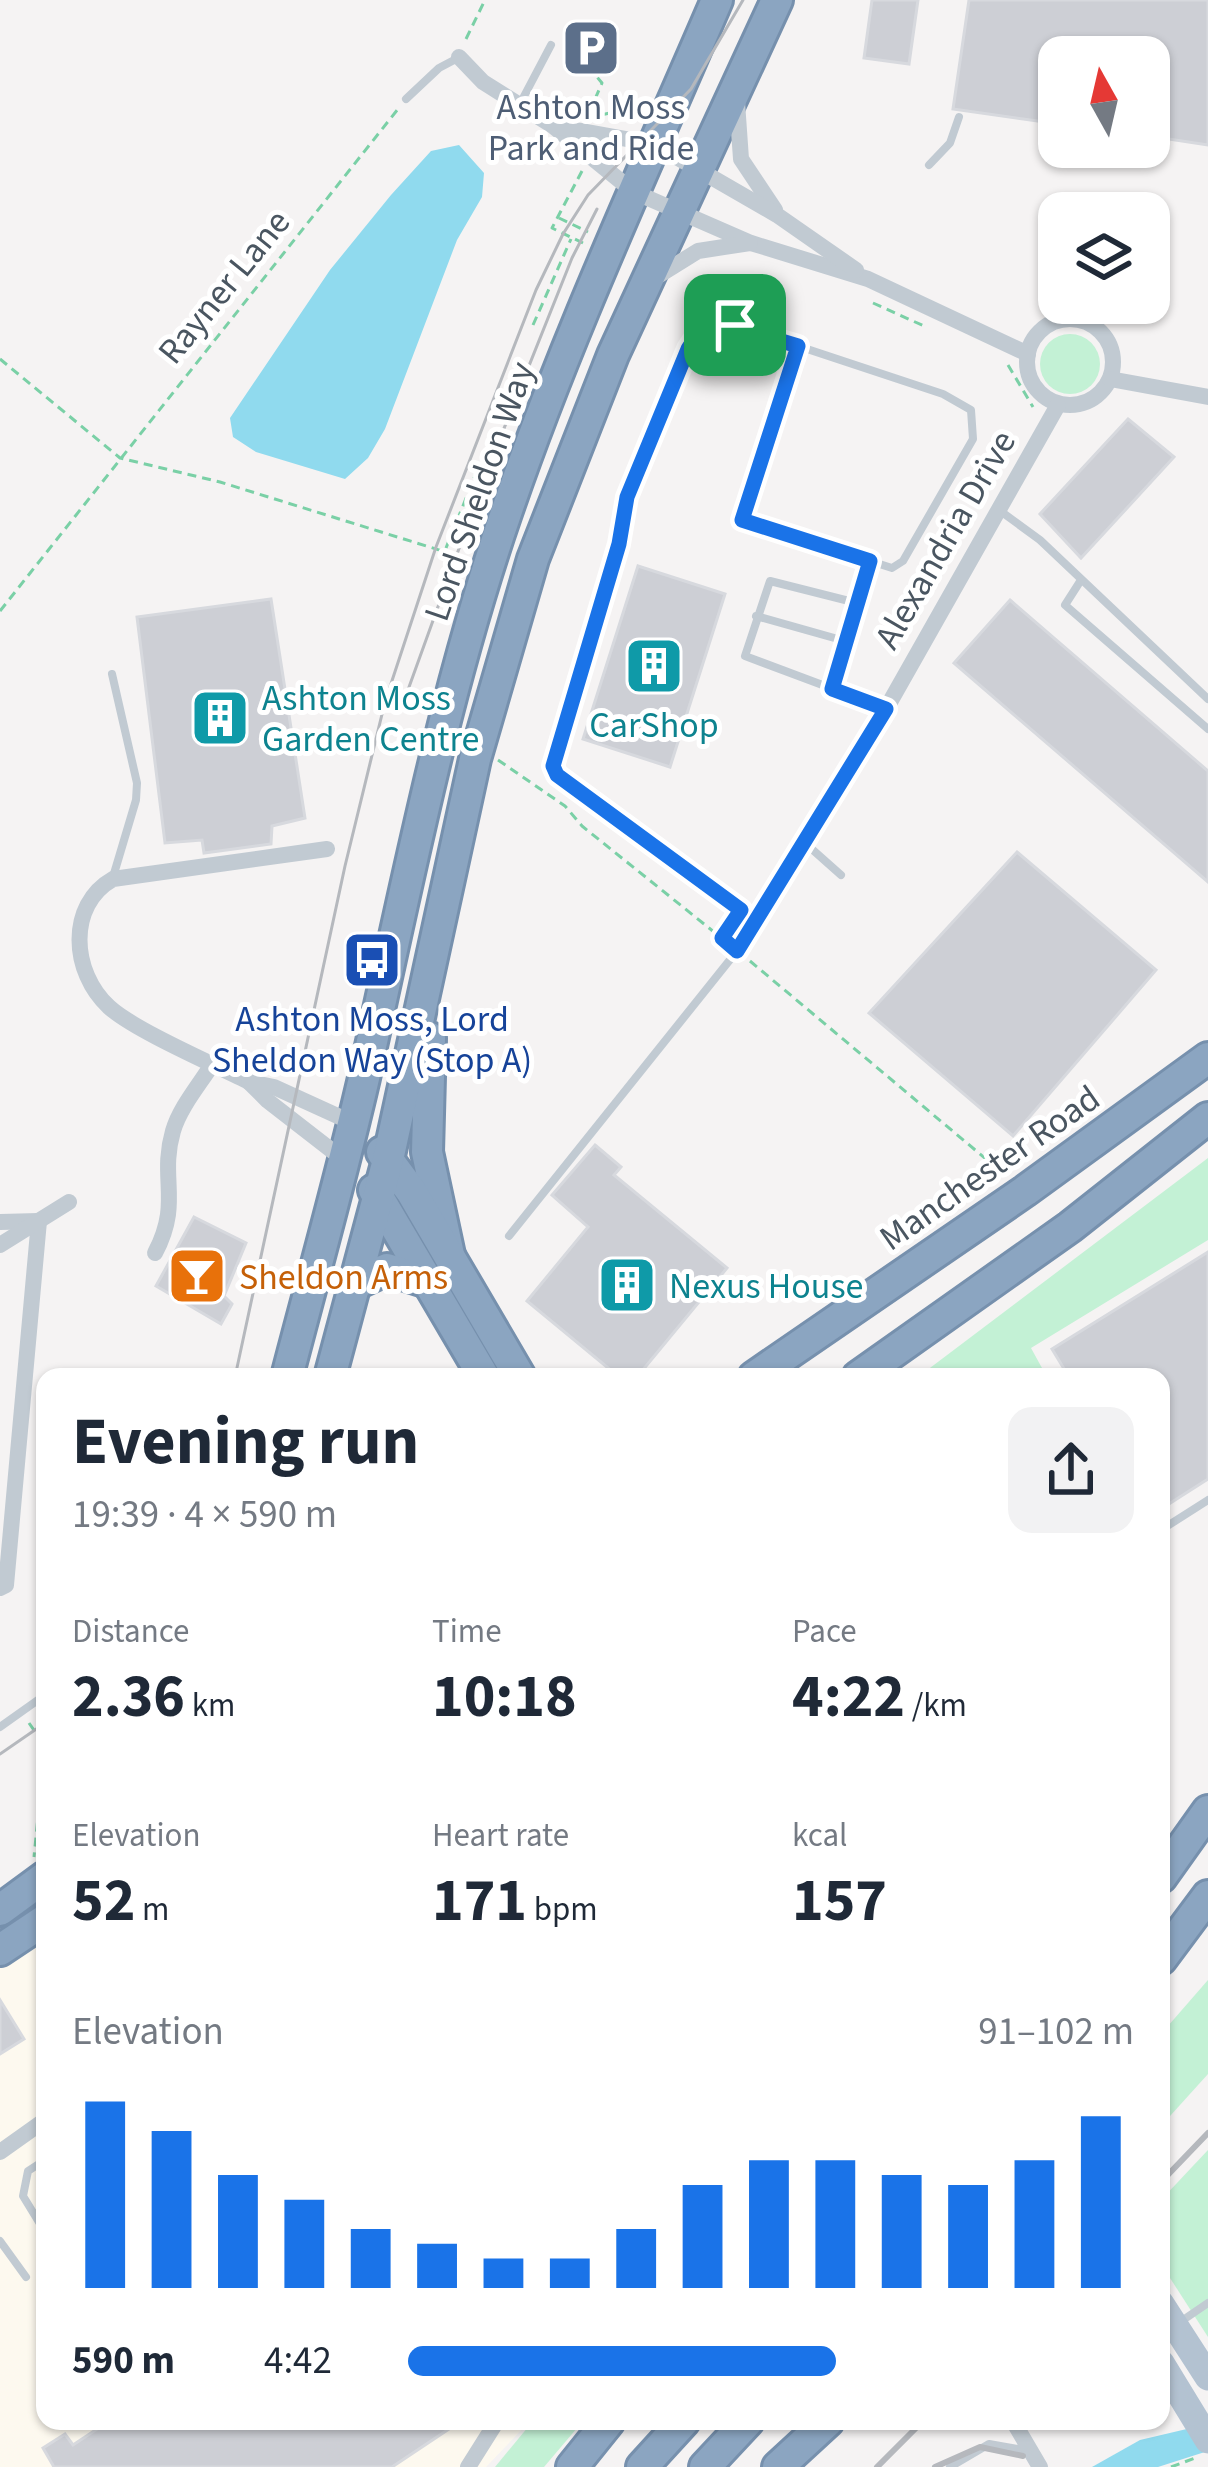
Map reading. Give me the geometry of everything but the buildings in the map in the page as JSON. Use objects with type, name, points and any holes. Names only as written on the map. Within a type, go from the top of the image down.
[{"type":"highway","name":"Lord Sheldon Way","points":[[332,1368],[379,1195],[372,1142],[392,940],[466,645],[600,244],[634,192],[717,0]]},
{"type":"highway","name":"Lord Sheldon Way","points":[[289,1368],[344,1160],[372,1142],[436,942],[475,759],[533,559],[606,373],[777,0]]},
{"type":"highway","points":[[436,942],[427,1152],[449,1255]]},
{"type":"highway","points":[[1165,1088],[1208,1039]]},
{"type":"highway","name":"Manchester Road","points":[[767,1368],[1208,1058]]},
{"type":"highway","points":[[871,1368],[1070,1227],[1208,1118]]},
{"type":"highway","points":[[372,1142],[449,1255],[515,1368]]},
{"type":"highway","points":[[344,1160],[379,1195],[479,1368]]},
{"type":"highway","points":[[355,1283],[387,1269],[428,1282]]},
{"type":"highway","points":[[1170,1864],[1208,1811]]},
{"type":"highway","points":[[0,1910],[36,1878]]},
{"type":"highway","points":[[1170,1949],[1208,1896]]},
{"type":"highway","points":[[1170,1954],[1208,1922]]},
{"type":"highway","points":[[0,1949],[36,1926]]},
{"type":"highway","points":[[572,2467],[602,2430]]},
{"type":"highway","points":[[642,2467],[676,2430]]},
{"type":"highway","points":[[705,2467],[740,2430]]},
{"type":"highway","points":[[778,2467],[818,2430]]},
{"type":"main road","points":[[1170,2327],[1208,2377]]},
{"type":"main road","points":[[1170,2380],[1208,2440]]},
{"type":"street","points":[[459,57],[483,82],[553,126],[634,192],[751,243],[868,279],[1028,354]]},
{"type":"street","points":[[736,83],[741,159],[777,214]]},
{"type":"street","points":[[553,126],[654,144],[777,214],[868,279]]},
{"type":"street","points":[[649,283],[698,251],[751,243]]},
{"type":"street","points":[[1063,320],[1077,320],[1092,325],[1111,348],[1110,379],[1087,402],[1058,405],[1034,385],[1028,354],[1042,330],[1063,320]]},
{"type":"street","points":[[1110,379],[1208,397]]},
{"type":"street","name":"Alexandria Drive","points":[[737,951],[748,916],[803,842],[886,709],[1058,405]]},
{"type":"street","points":[[327,849],[113,879],[94,890],[78,926],[79,950],[96,990],[110,1008],[249,1082],[344,1160]]},
{"type":"street","points":[[155,1253],[171,1223],[168,1157],[174,1126],[213,1064]]},
{"type":"street","points":[[249,1082],[274,1087],[372,1142]]},
{"type":"street","points":[[0,1245],[69,1202]]},
{"type":"street","points":[[0,1222],[39,1220]]},
{"type":"street","points":[[0,1588],[6,1585],[39,1220]]},
{"type":"street","points":[[0,1429],[21,1416]]},
{"type":"street","points":[[0,2152],[36,2126]]},
{"type":"street","points":[[468,2467],[491,2430]]},
{"type":"street","points":[[1018,2430],[1035,2459]]},
{"type":"lane","points":[[518,106],[551,45]]},
{"type":"lane","points":[[406,99],[439,68],[459,57]]},
{"type":"lane","points":[[929,165],[950,143],[959,116]]},
{"type":"lane","points":[[748,916],[557,775],[553,766],[619,544],[627,497],[698,332],[718,322],[798,346],[943,394],[971,410],[973,439],[903,561],[892,568],[742,520],[798,346]]},
{"type":"lane","points":[[998,509],[1040,540],[1208,699]]},
{"type":"lane","points":[[832,689],[870,561]]},
{"type":"lane","points":[[857,604],[770,580],[746,656],[886,709]]},
{"type":"lane","points":[[1081,580],[1065,605],[1208,729]]},
{"type":"lane","points":[[756,616],[845,641]]},
{"type":"lane","points":[[112,674],[137,783],[113,879]]},
{"type":"lane","points":[[803,842],[841,875]]},
{"type":"lane","points":[[509,1236],[737,951]]},
{"type":"lane","points":[[1170,1524],[1208,1500]]},
{"type":"lane","points":[[0,1726],[36,1701]]},
{"type":"lane","points":[[36,2165],[28,2170],[23,2196],[36,2217]]},
{"type":"lane","points":[[0,2241],[26,2277]]},
{"type":"lane","points":[[1170,2320],[1208,2303]]},
{"type":"lane","points":[[950,2467],[989,2444],[1035,2459]]},
{"type":"path","points":[[459,57],[485,0]]},
{"type":"path","points":[[588,66],[602,83],[590,113]]},
{"type":"path","name":"Rayner Lane","points":[[0,611],[406,99]]},
{"type":"path","points":[[581,173],[552,228],[600,244]]},
{"type":"path","points":[[557,218],[600,244]]},
{"type":"path","points":[[533,326],[571,238]]},
{"type":"path","points":[[874,303],[932,328]]},
{"type":"path","points":[[0,359],[121,458],[456,555]]},
{"type":"path","points":[[1008,364],[1031,397],[1035,416]]},
{"type":"path","points":[[446,551],[479,466]]},
{"type":"path","points":[[489,758],[499,760],[565,806],[582,826],[1025,1191]]},
{"type":"path","points":[[722,938],[748,916]]},
{"type":"path","points":[[29,1723],[36,1733]]},
{"type":"path","points":[[36,1815],[31,1853],[36,1865]]},
{"type":"path","points":[[1171,2467],[1208,2454]]},
{"type":"shaded area","points":[[36,1940],[36,2430],[521,2430],[486,2467],[0,2467],[0,1962]]},
{"type":"green space","points":[[1070,334],[1091,343],[1100,364],[1091,385],[1070,394],[1049,385],[1040,364],[1049,343]]},
{"type":"green space","points":[[1208,1158],[1208,1240],[1031,1348],[1042,1368],[930,1368]]},
{"type":"green space","points":[[1208,1980],[1208,2074],[1170,2116],[1170,2024]]},
{"type":"green space","points":[[1208,2150],[1208,2337],[1170,2278],[1170,2190]]},
{"type":"green space","points":[[526,2430],[575,2430],[544,2467],[495,2467]]},
{"type":"water","points":[[459,145],[484,173],[482,197],[457,240],[385,429],[368,458],[345,479],[256,452],[233,437],[230,418],[330,270],[431,151]]},
{"type":"water","points":[[1208,2424],[1208,2451],[1158,2467],[1092,2467],[1140,2440]]},
{"type":"tram line","points":[[237,1368],[345,866],[385,702],[436,547],[536,290],[563,234],[588,195],[691,89],[743,0]]},
{"type":"tram line","points":[[400,712],[487,471],[572,258],[597,209]]},
{"type":"tram line","points":[[0,1754],[36,1729]]},
{"type":"railway","points":[[1170,2173],[1208,2133]]},
{"type":"railway","points":[[877,2467],[914,2430]]},
{"type":"railway","points":[[935,2467],[980,2447],[1023,2456]]},
{"type":"place","name":"Ashton Moss Park and Ride","points":[[591,48]]},
{"type":"place","name":"CarShop","points":[[654,666]]},
{"type":"place","name":"Ashton Moss Garden Centre","points":[[220,718]]},
{"type":"place","name":"Ashton Moss, Lord Sheldon Way (Stop A)","points":[[372,960]]},
{"type":"place","name":"Sheldon Arms","points":[[197,1276]]},
{"type":"place","name":"Nexus House","points":[[627,1285]]},
{"type":"route","points":[[704,325],[735,325],[798,346],[742,520],[870,561],[832,689],[886,709],[737,951],[722,938],[741,910],[557,775],[553,766],[619,544],[627,497],[688,349],[704,325]]}]
